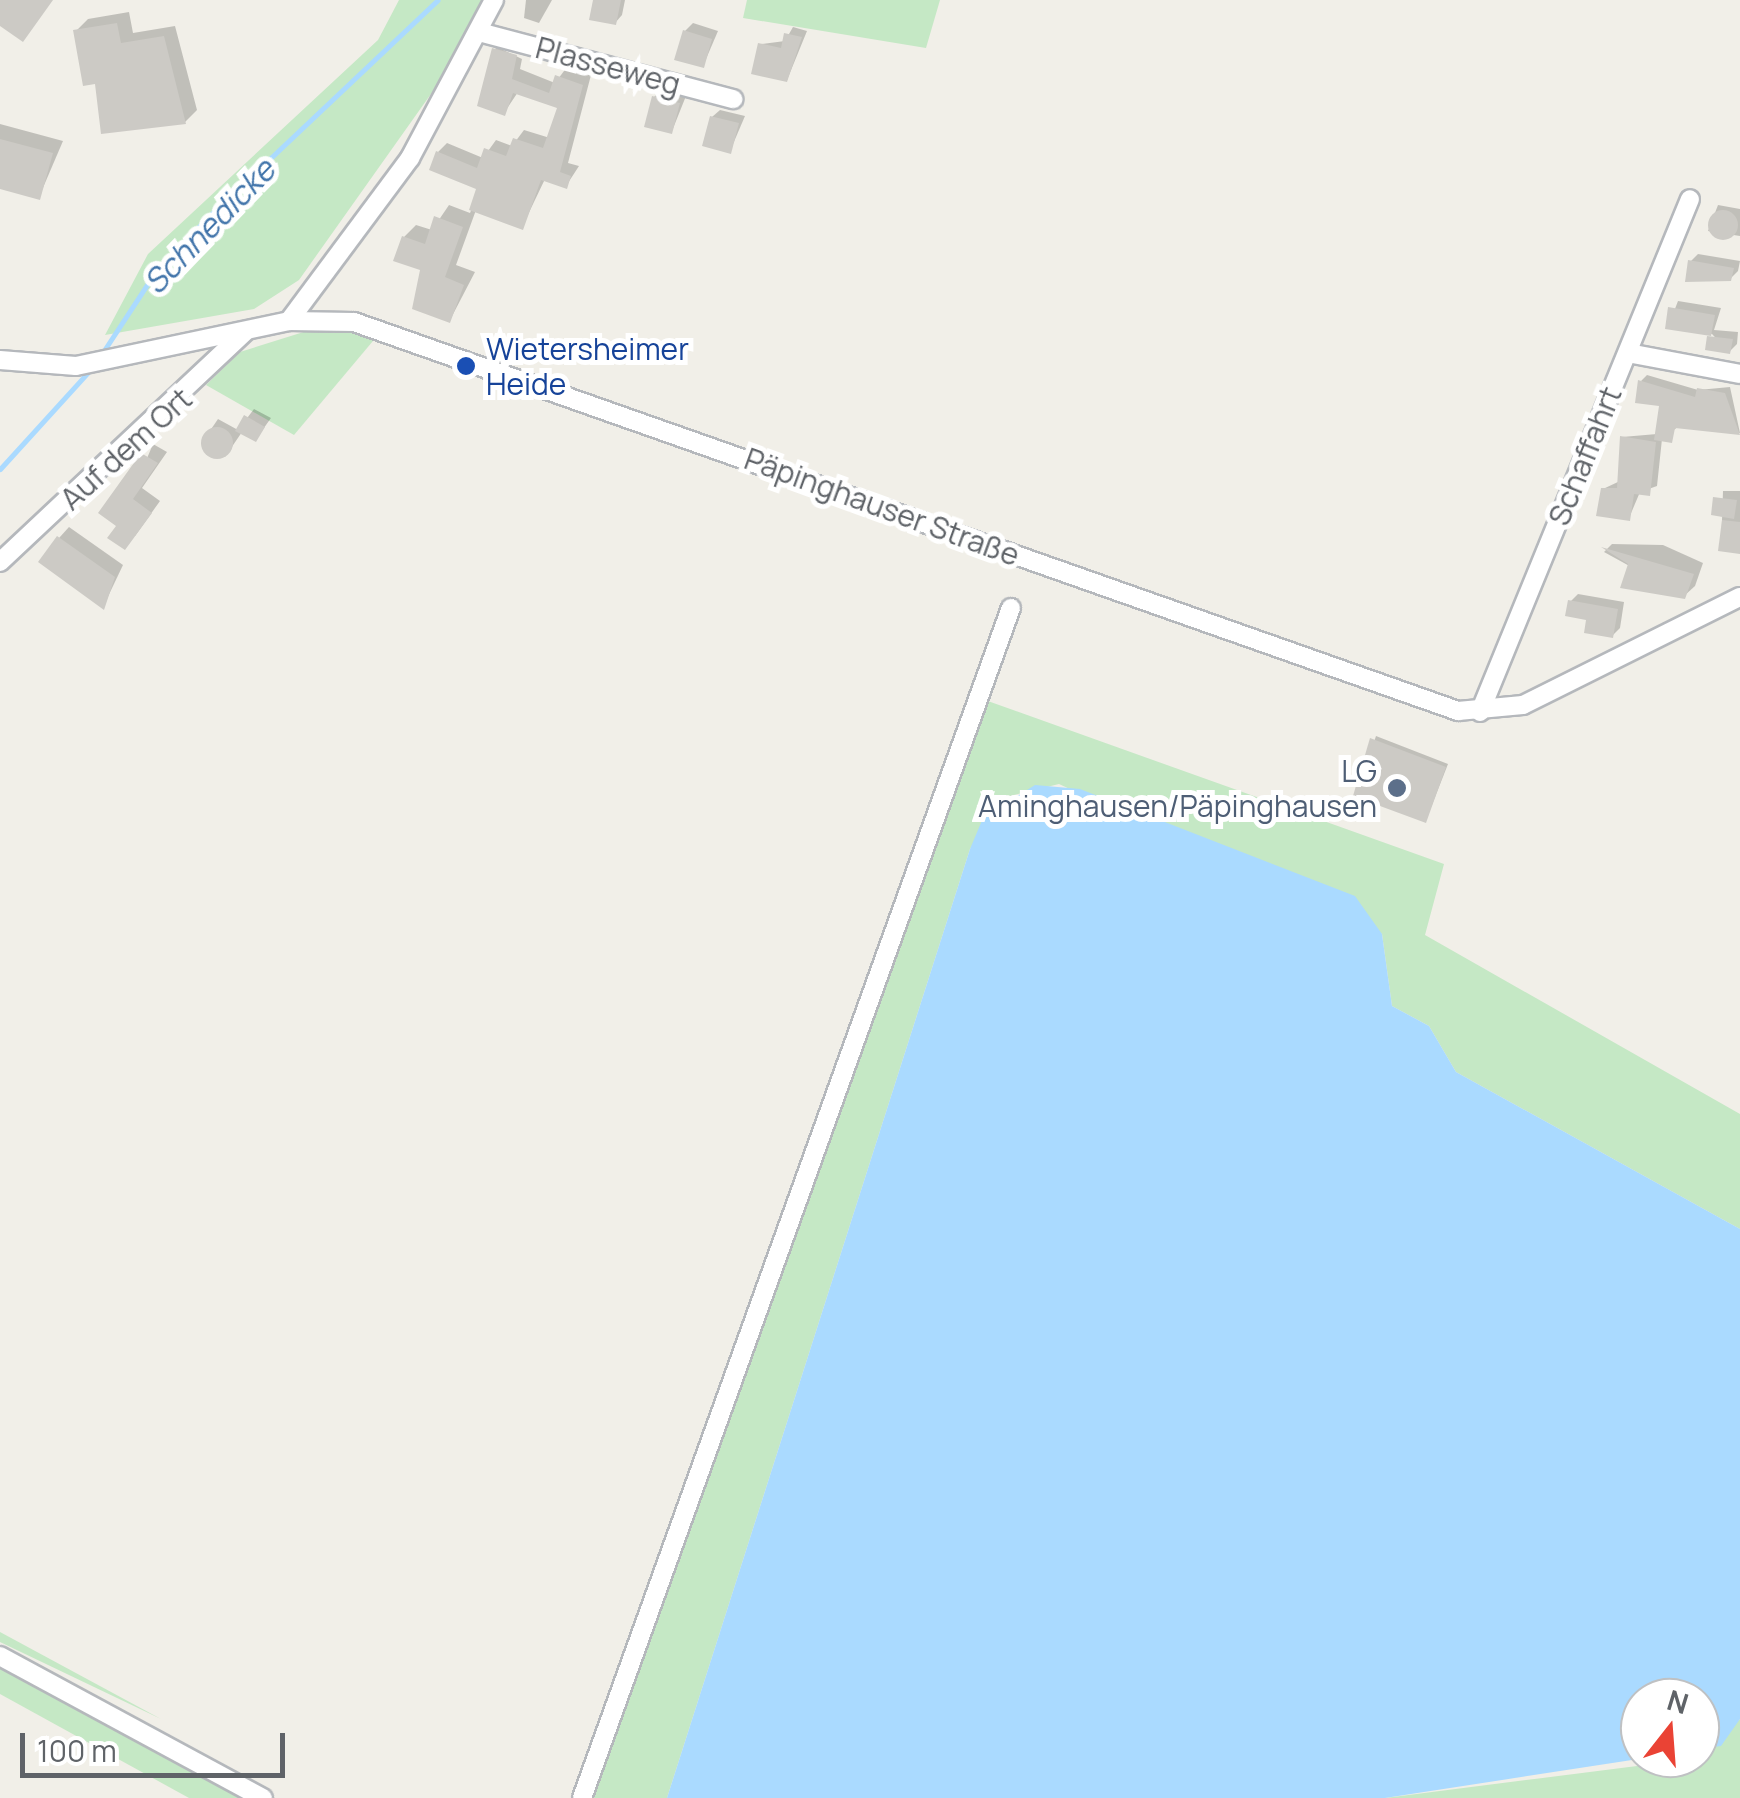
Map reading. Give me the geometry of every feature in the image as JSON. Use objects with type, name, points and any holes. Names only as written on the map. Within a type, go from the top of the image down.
[{"type":"street","points":[[289,322],[410,158],[484,33],[494,0]]},
{"type":"street","name":"Plasseweg","points":[[484,33],[732,99]]},
{"type":"street","name":"Schaffahrt","points":[[1480,712],[1690,200]]},
{"type":"street","name":"Päpinghauser Straße","points":[[0,360],[76,366],[140,357],[289,322],[354,322],[423,342],[1480,712]]},
{"type":"street","name":"Auf dem Ort","points":[[0,562],[246,331]]},
{"type":"street","points":[[1628,353],[1740,374]]},
{"type":"street","points":[[1480,712],[1523,705],[1631,659],[1740,597]]},
{"type":"street","points":[[582,1798],[1011,608]]},
{"type":"street","points":[[0,1656],[263,1798]]},
{"type":"green space","points":[[399,0],[486,0],[477,29],[299,280],[254,309],[105,335],[148,254],[378,40]]},
{"type":"green space","points":[[747,0],[940,0],[926,48],[743,18]]},
{"type":"green space","points":[[310,330],[378,335],[294,435],[206,385],[240,352]]},
{"type":"green space","points":[[985,700],[1444,864],[1425,935],[1740,1114],[1740,1229],[1456,1072],[1429,1026],[1392,1006],[1382,934],[1059,784],[1006,797],[970,849],[667,1798],[591,1798]]},
{"type":"green space","points":[[0,1632],[161,1719],[0,1642]]},
{"type":"green space","points":[[0,1667],[33,1679],[245,1798],[189,1798],[0,1694]]},
{"type":"green space","points":[[1740,1719],[1740,1798],[1385,1798],[1620,1768],[1620,1778],[1720,1778],[1720,1738]]},
{"type":"water","points":[[1035,785],[1080,789],[1355,896],[1382,934],[1392,1006],[1429,1026],[1456,1072],[1740,1229],[1740,1719],[1721,1746],[1720,1678],[1620,1678],[1620,1762],[1385,1798],[667,1798],[983,818]]},
{"type":"building","points":[[0,0],[53,0],[23,42],[0,26]]},
{"type":"building","points":[[593,0],[621,0],[616,25],[589,20]]},
{"type":"building","points":[[117,23],[121,43],[164,36],[186,124],[101,134],[95,84],[83,86],[73,30]]},
{"type":"building","points":[[683,30],[712,39],[704,68],[674,60]]},
{"type":"building","points":[[784,33],[802,37],[787,82],[751,74],[758,43],[781,48]]},
{"type":"building","points":[[492,48],[517,55],[512,79],[549,93],[555,75],[583,85],[560,172],[571,176],[567,189],[541,180],[523,230],[469,210],[476,189],[429,170],[436,151],[477,168],[484,148],[506,156],[513,138],[543,148],[557,108],[513,93],[505,116],[477,106]]},
{"type":"building","points":[[652,96],[680,103],[672,134],[644,127]]},
{"type":"building","points":[[710,116],[739,123],[731,154],[702,146]]},
{"type":"building","points":[[0,139],[53,153],[40,200],[0,189]]},
{"type":"building","points":[[1723,210],[1734,214],[1738,225],[1734,236],[1723,240],[1712,236],[1708,225],[1712,214]]},
{"type":"building","points":[[434,216],[463,227],[445,277],[464,285],[450,323],[412,309],[420,270],[393,261],[402,236],[425,244]]},
{"type":"building","points":[[1688,260],[1734,268],[1731,281],[1685,282]]},
{"type":"building","points":[[1668,307],[1715,315],[1711,336],[1665,329]]},
{"type":"building","points":[[1707,336],[1733,339],[1730,354],[1705,350]]},
{"type":"building","points":[[1638,380],[1695,397],[1697,388],[1725,393],[1740,435],[1675,428],[1672,443],[1654,440],[1659,406],[1635,403]]},
{"type":"building","points":[[244,415],[265,427],[256,442],[235,431]]},
{"type":"building","points":[[217,427],[228,432],[233,443],[228,454],[217,459],[206,454],[201,443],[206,432]]},
{"type":"building","points":[[1620,436],[1656,442],[1650,496],[1634,494],[1630,521],[1596,516],[1601,488],[1617,488]]},
{"type":"building","points":[[141,453],[158,463],[133,499],[152,513],[125,550],[107,538],[116,526],[98,513]]},
{"type":"building","points":[[1713,497],[1737,500],[1734,519],[1711,515]]},
{"type":"building","points":[[1722,520],[1740,522],[1740,554],[1718,551]]},
{"type":"building","points":[[57,536],[115,577],[104,610],[38,562]]},
{"type":"building","points":[[1601,547],[1694,574],[1685,599],[1620,588],[1628,564]]},
{"type":"building","points":[[1568,600],[1618,609],[1613,638],[1584,633],[1586,620],[1565,616]]},
{"type":"building","name":"LG Aminghausen/Päpinghausen","points":[[1370,738],[1446,767],[1426,823],[1353,796]]},
{"type":"waterway","name":"Schnedicke","points":[[101,355],[152,277],[205,220],[438,0]]},
{"type":"waterway","name":"Schnedicke","points":[[0,469],[92,368]]},
{"type":"place","name":"Wietersheimer Heide","points":[[466,366]]},
{"type":"place","name":"LG Aminghausen/Päpinghausen","points":[[1397,788]]}]
